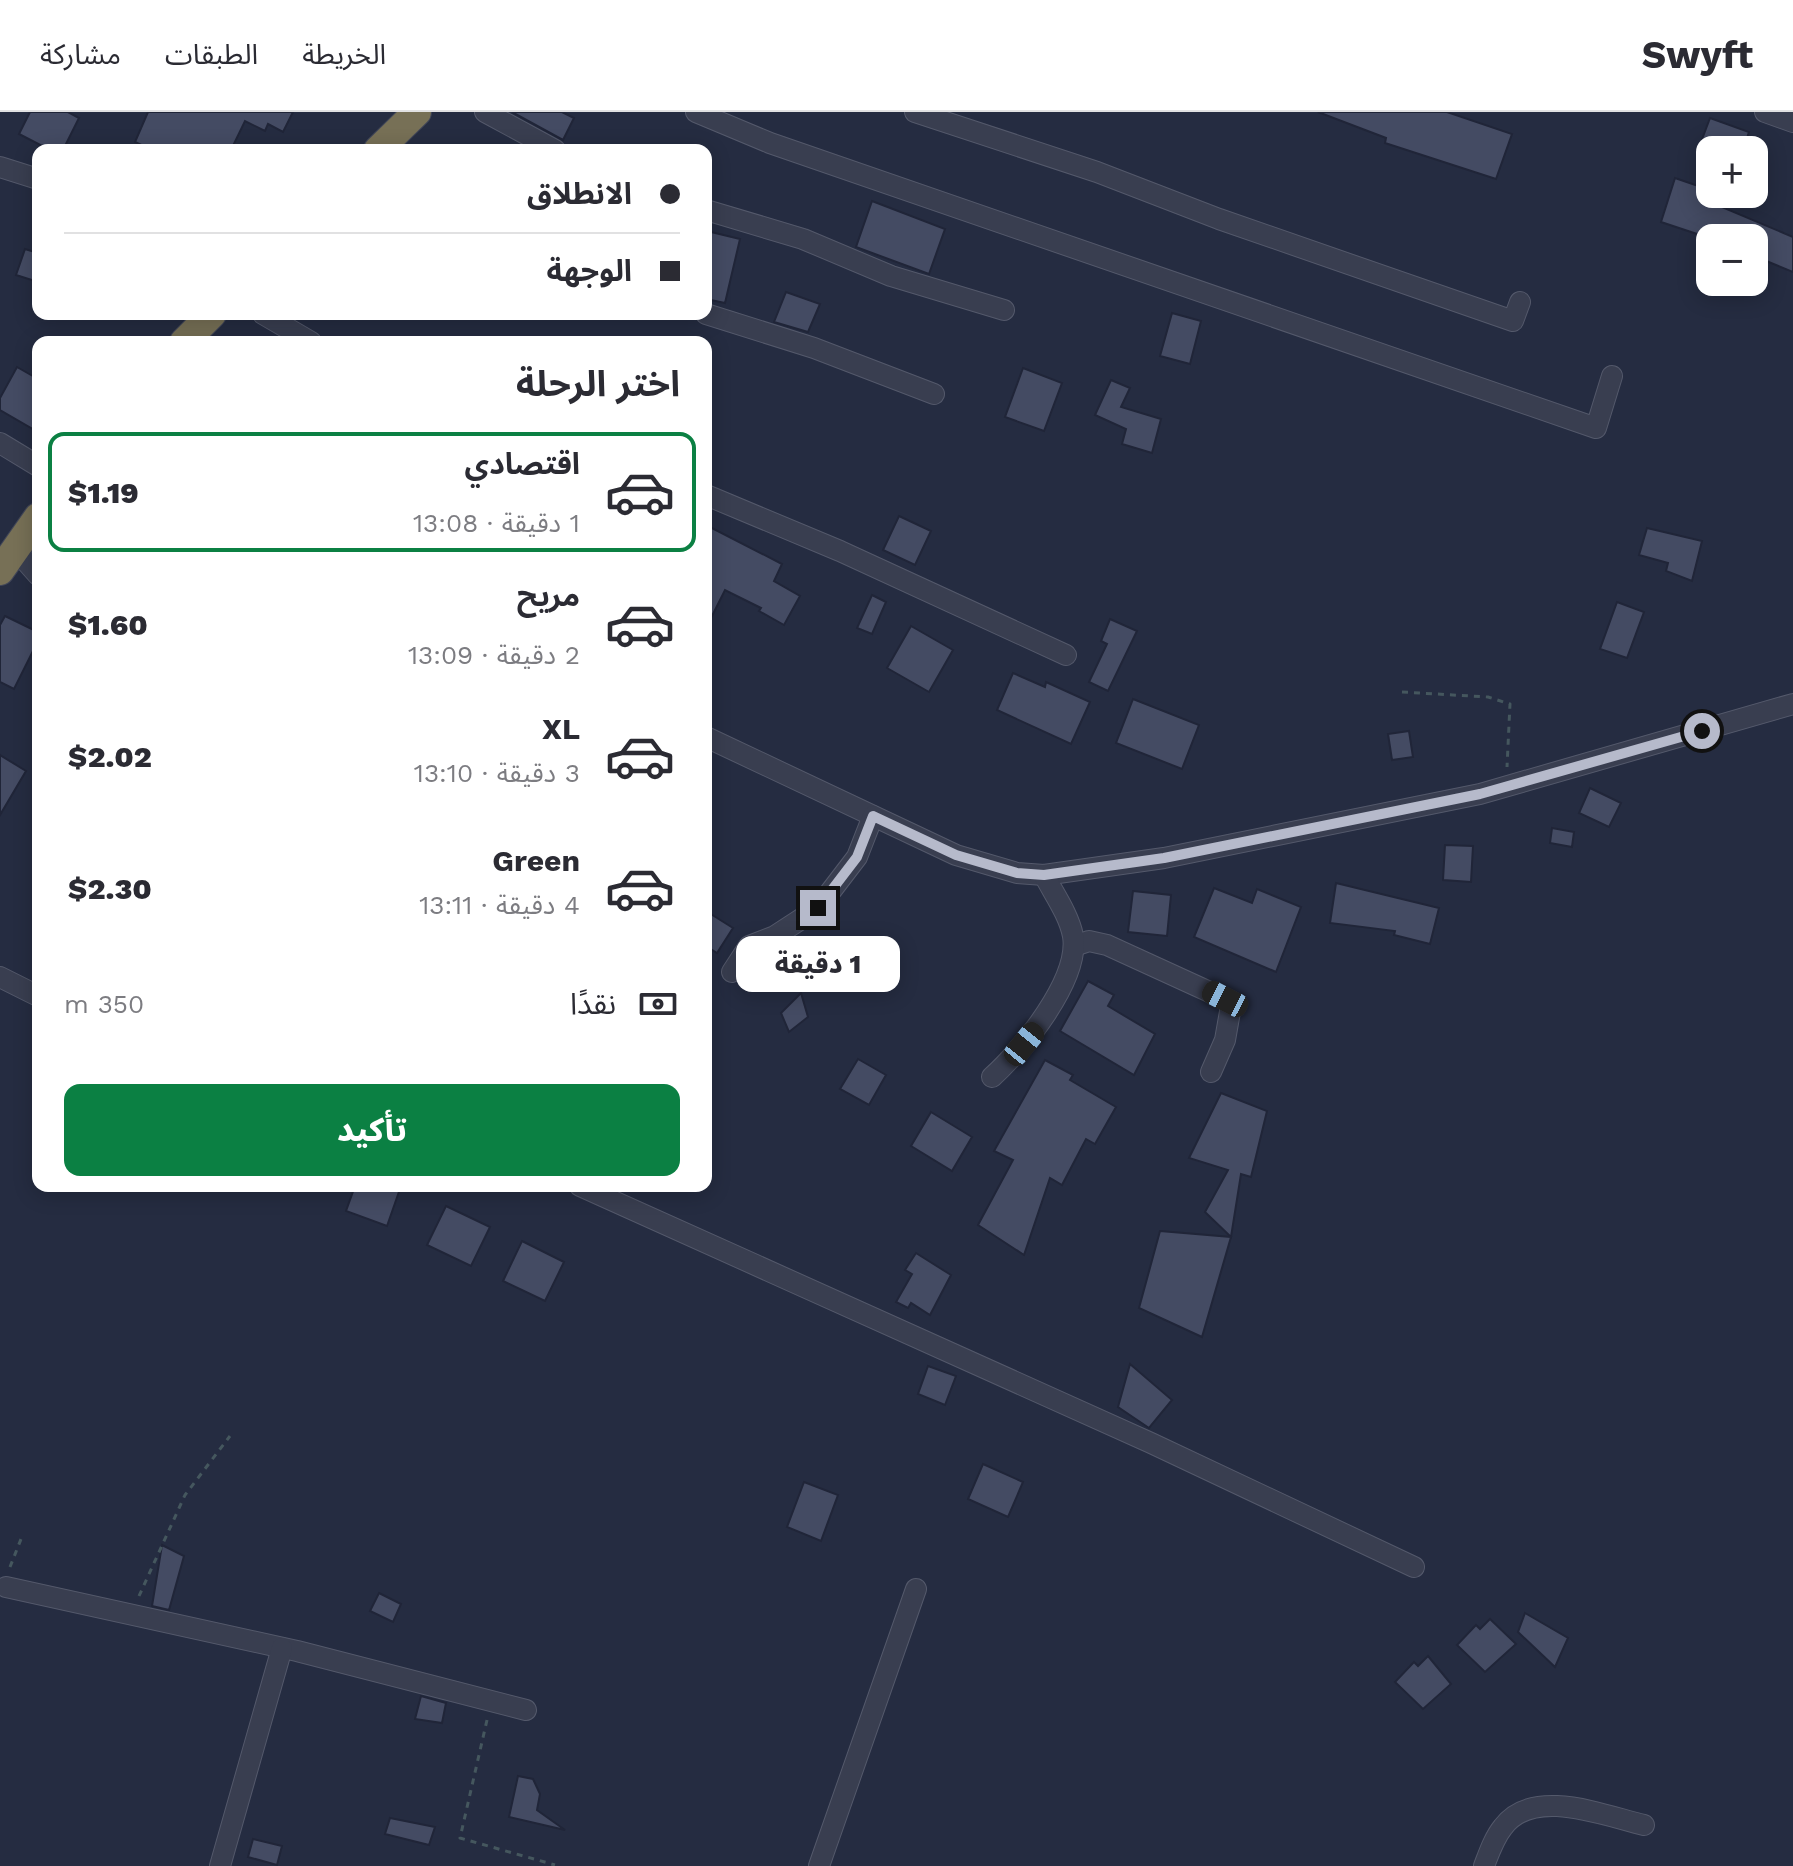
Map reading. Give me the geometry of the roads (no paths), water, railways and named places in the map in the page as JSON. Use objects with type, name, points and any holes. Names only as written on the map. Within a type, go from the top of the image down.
[{"type":"highway","points":[[386,144],[417,112]]},
{"type":"highway","points":[[190,336],[206,320]]},
{"type":"highway","points":[[8,560],[32,526]]},
{"type":"street","points":[[485,112],[544,144]]},
{"type":"street","points":[[696,112],[770,143],[1596,428],[1612,376]]},
{"type":"street","points":[[915,112],[1097,172],[1219,219],[1513,321],[1520,302]]},
{"type":"street","points":[[1765,112],[1793,122]]},
{"type":"street","points":[[0,167],[32,177]]},
{"type":"street","points":[[712,212],[803,239],[891,276],[1004,310]]},
{"type":"street","points":[[712,316],[814,348],[934,394]]},
{"type":"street","points":[[273,320],[301,336]]},
{"type":"street","points":[[0,443],[32,462]]},
{"type":"street","points":[[712,498],[840,551],[1066,655]]},
{"type":"street","points":[[8,560],[32,572]]},
{"type":"street","points":[[712,740],[956,855],[1017,873],[1044,875],[1164,858],[1506,787],[1793,704]]},
{"type":"street","points":[[732,972],[749,946],[775,936],[818,908],[857,857],[873,816]]},
{"type":"street","points":[[992,1077],[1013,1058],[1053,1003],[1074,946],[1066,916],[1044,875]]},
{"type":"street","points":[[1074,946],[1089,941],[1107,945],[1225,999],[1231,1006],[1231,1017],[1211,1072]]},
{"type":"street","points":[[0,977],[32,993]]},
{"type":"street","points":[[593,1192],[1165,1449],[1414,1567]]},
{"type":"street","points":[[6,1587],[282,1648],[526,1710]]},
{"type":"street","points":[[819,1866],[916,1589]]},
{"type":"street","points":[[220,1866],[282,1648]]},
{"type":"street","points":[[1484,1866],[1509,1819],[1538,1807],[1564,1807],[1644,1825]]}]
